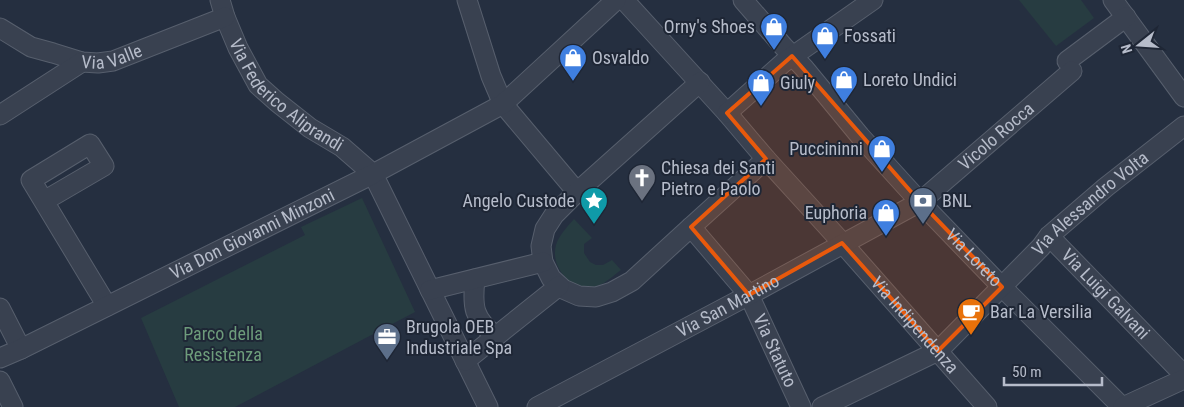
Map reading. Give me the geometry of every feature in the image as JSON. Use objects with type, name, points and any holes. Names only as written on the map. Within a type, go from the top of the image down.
[{"type":"street","name":"Via Don Giovanni Minzoni","points":[[0,358],[373,174],[503,104],[616,0]]},
{"type":"street","name":"Via Indipendenza","points":[[624,0],[700,82],[987,407]]},
{"type":"street","name":"Via Loreto","points":[[743,0],[804,68],[860,136],[920,202],[1002,287],[1123,407]]},
{"type":"street","points":[[727,113],[792,56],[873,0]]},
{"type":"street","points":[[1113,0],[1184,97]]},
{"type":"street","points":[[469,4],[491,76],[503,104],[577,192]]},
{"type":"street","name":"Via Valle","points":[[0,28],[31,46],[82,62],[98,63],[113,61],[223,8]]},
{"type":"street","name":"Via Federico Aliprandi","points":[[223,8],[238,48],[258,85],[276,102],[310,128],[342,147],[373,174]]},
{"type":"street","name":"Vicolo Rocca","points":[[920,202],[989,142],[1126,16]]},
{"type":"street","points":[[0,115],[82,62]]},
{"type":"street","points":[[700,82],[577,192],[554,215],[545,229],[541,246],[543,262],[551,278],[563,289],[579,296],[596,297],[612,292],[632,281],[766,159]]},
{"type":"street","name":"Via Alessandro Volta","points":[[822,407],[938,351],[1041,247],[1049,236],[1106,187],[1184,126]]},
{"type":"street","points":[[373,174],[488,407]]},
{"type":"street","points":[[44,201],[107,306]]},
{"type":"street","name":"Via San Martino","points":[[537,407],[920,202]]},
{"type":"street","name":"Via Statuto","points":[[691,227],[749,294],[801,407]]},
{"type":"street","name":"Via Luigi Galvani","points":[[1049,236],[1184,375]]},
{"type":"street","points":[[430,290],[543,262]]},
{"type":"street","points":[[475,279],[473,299],[476,313],[484,328],[496,336]]},
{"type":"street","points":[[465,361],[559,286]]},
{"type":"street","points":[[0,308],[21,349]]},
{"type":"street","points":[[1123,407],[1184,379]]},
{"type":"street","points":[[0,381],[13,407]]},
{"type":"highlighted area","points":[[792,56],[920,202],[1002,287],[938,351],[842,243],[749,295],[691,227],[766,159],[727,113]]},
{"type":"green space","points":[[1019,0],[1081,0],[1094,18],[1056,46]]},
{"type":"green space","name":"Parco della Resistenza","points":[[362,198],[415,312],[235,407],[179,407],[141,318],[305,235],[301,227]]},
{"type":"green space","points":[[574,219],[592,238],[584,244],[584,253],[590,262],[596,265],[603,265],[612,260],[621,270],[602,284],[593,287],[583,287],[575,284],[561,272],[557,263],[555,254],[557,241]]},
{"type":"place","name":"Orny's Shoes","points":[[774,51]]},
{"type":"place","name":"Fossati","points":[[825,60]]},
{"type":"place","name":"Osvaldo","points":[[573,82]]},
{"type":"place","name":"Loreto Undici","points":[[844,104]]},
{"type":"place","name":"Giuly","points":[[761,107]]},
{"type":"place","name":"Puccininni","points":[[882,173]]},
{"type":"place","name":"Chiesa dei Santi Pietro e Paolo","points":[[642,202]]},
{"type":"place","name":"Angelo Custode","points":[[594,225]]},
{"type":"place","name":"BNL","points":[[923,225]]},
{"type":"place","name":"Euphoria","points":[[886,237]]},
{"type":"place","name":"Bar La Versilia","points":[[971,336]]},
{"type":"place","name":"Brugola OEB Industriale Spa","points":[[387,361]]}]
